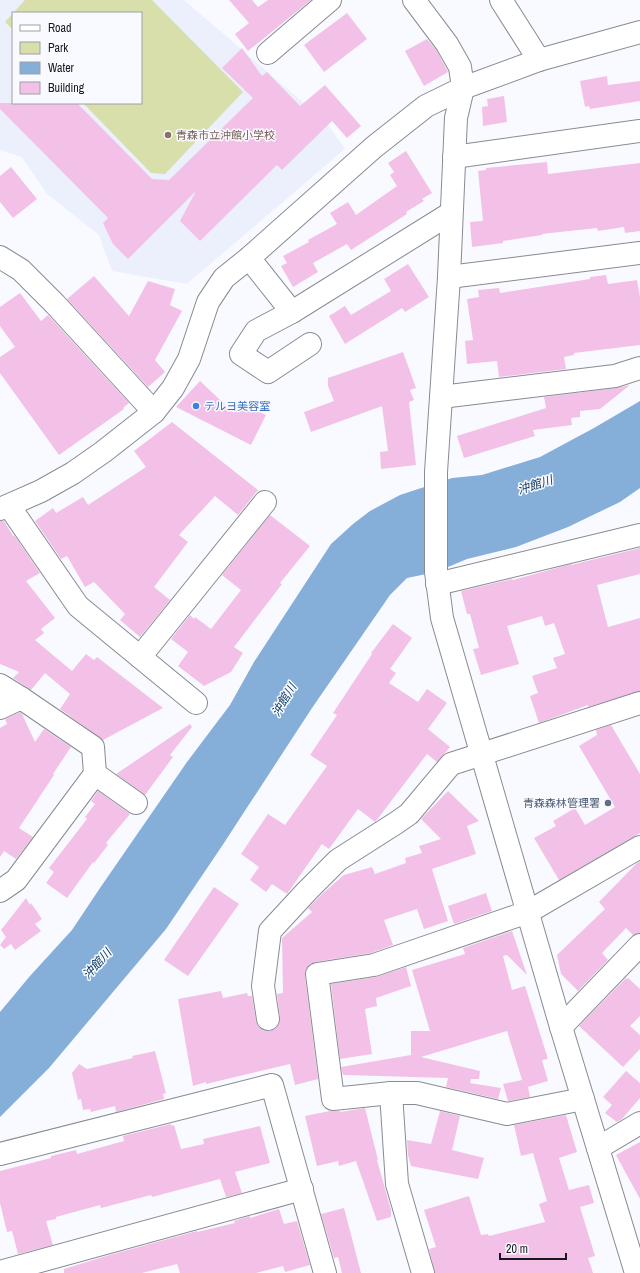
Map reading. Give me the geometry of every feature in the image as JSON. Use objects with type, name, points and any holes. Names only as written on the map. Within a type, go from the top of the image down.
[{"type":"street","points":[[268,53],[330,0]]},
{"type":"street","points":[[414,0],[447,44],[460,67],[463,88],[456,118],[449,277],[436,478],[436,578],[442,618],[561,1027],[636,1273]]},
{"type":"street","points":[[501,0],[538,60]]},
{"type":"street","points":[[196,703],[78,606],[4,508],[41,491],[73,473],[103,452],[154,412],[173,388],[189,359],[208,302],[224,278],[249,258],[374,146],[426,106],[463,88],[538,60],[640,32]]},
{"type":"street","points":[[454,157],[640,131]]},
{"type":"street","points":[[310,344],[268,372],[241,354],[256,331],[292,312],[451,213]]},
{"type":"street","points":[[449,277],[640,253]]},
{"type":"street","points":[[0,257],[20,270],[56,304],[154,412]]},
{"type":"street","points":[[249,258],[292,312]]},
{"type":"street","points":[[441,397],[615,376],[640,368]]},
{"type":"street","points":[[140,657],[265,502]]},
{"type":"street","points":[[436,578],[640,535]]},
{"type":"street","points":[[0,686],[21,698],[93,747],[95,774],[16,880],[0,891]]},
{"type":"street","points":[[0,708],[21,698]]},
{"type":"street","points":[[268,1020],[263,986],[270,931],[338,860],[409,814],[451,764],[640,703]]},
{"type":"street","points":[[95,774],[136,803]]},
{"type":"street","points":[[583,1100],[507,1114],[417,1093],[392,1093],[333,1100],[317,974],[374,965],[528,912],[640,847]]},
{"type":"street","points":[[561,1027],[640,945]]},
{"type":"street","points":[[0,1154],[272,1085],[325,1273]]},
{"type":"street","points":[[392,1093],[397,1184],[423,1273]]},
{"type":"street","points":[[598,1148],[640,1123]]},
{"type":"street","points":[[0,1272],[302,1189]]},
{"type":"shaded area","name":"青森市立沖館小学校","points":[[0,0],[184,0],[326,122],[345,149],[187,284],[112,271],[99,235],[47,194],[22,157],[0,150]]},
{"type":"green space","points":[[25,0],[152,0],[243,92],[165,174],[151,173],[84,104],[142,104],[142,12],[14,12]]},
{"type":"green space","points":[[12,14],[12,29],[5,22]]},
{"type":"water","name":"沖館川","points":[[640,401],[640,488],[620,502],[568,527],[516,547],[467,559],[436,572],[407,578],[390,595],[312,708],[166,929],[49,1068],[0,1117],[0,1012],[30,976],[72,930],[187,762],[230,705],[254,662],[331,544],[370,511],[400,495],[452,478],[482,475],[540,457]]},
{"type":"building","points":[[229,0],[252,0],[258,7],[268,0],[311,0],[248,51],[235,34],[249,23]]},
{"type":"building","points":[[347,13],[367,39],[324,72],[304,45]]},
{"type":"building","points":[[427,39],[437,51],[448,72],[424,86],[405,51]]},
{"type":"building","points":[[242,48],[262,76],[267,72],[300,106],[325,85],[361,126],[347,138],[332,121],[282,170],[277,165],[200,241],[180,221],[196,191],[128,259],[113,244],[103,223],[108,218],[0,109],[0,103],[78,104],[152,179],[169,180],[253,98],[222,68]]},
{"type":"building","points":[[607,76],[608,85],[640,81],[640,101],[590,109],[589,106],[585,107],[580,81]]},
{"type":"building","points":[[504,96],[507,122],[483,126],[482,107],[488,106],[487,99]]},
{"type":"building","points":[[406,151],[432,193],[422,199],[424,201],[406,212],[407,214],[351,250],[347,244],[313,263],[318,272],[293,287],[281,266],[287,263],[283,256],[309,242],[308,240],[337,224],[330,213],[348,202],[356,215],[397,186],[390,175],[394,172],[388,163]]},
{"type":"building","points":[[547,162],[548,174],[640,163],[640,231],[625,233],[624,227],[598,231],[597,228],[542,234],[503,241],[503,243],[472,247],[470,222],[483,221],[478,171],[486,170],[486,168]]},
{"type":"building","points":[[11,167],[37,199],[13,218],[0,202],[0,176]]},
{"type":"building","points":[[408,264],[429,297],[405,312],[402,308],[345,344],[329,316],[345,306],[351,315],[391,291],[384,279]]},
{"type":"building","points":[[606,275],[608,284],[637,280],[640,297],[640,345],[574,353],[574,355],[564,357],[566,369],[499,377],[497,361],[467,364],[465,341],[473,340],[467,299],[479,297],[478,290],[499,288],[500,293],[590,279],[590,277]]},
{"type":"building","points":[[94,276],[129,316],[148,281],[175,289],[170,305],[182,311],[155,360],[165,372],[148,387],[67,299]]},
{"type":"building","points":[[20,293],[41,321],[48,315],[129,403],[123,408],[124,409],[59,455],[0,373],[0,357],[15,347],[0,326],[0,307]]},
{"type":"building","points":[[403,352],[416,388],[410,390],[414,400],[409,402],[416,465],[381,469],[380,452],[388,451],[382,406],[311,432],[304,412],[334,401],[328,386],[328,378]]},
{"type":"building","points":[[200,381],[234,413],[239,402],[266,415],[251,445],[176,407]]},
{"type":"building","points":[[630,385],[600,409],[580,411],[580,417],[571,418],[572,425],[533,430],[535,436],[464,458],[457,436],[546,408],[544,397]]},
{"type":"building","points":[[172,422],[258,490],[238,515],[215,496],[179,535],[188,542],[154,587],[170,600],[140,637],[120,620],[125,614],[94,582],[85,587],[67,556],[61,559],[35,521],[53,508],[56,513],[83,497],[88,505],[146,467],[134,451]]},
{"type":"building","points":[[270,515],[310,546],[280,583],[282,584],[234,647],[243,653],[231,672],[204,686],[178,666],[188,652],[171,639],[190,615],[211,629],[241,590],[222,575]]},
{"type":"building","points":[[0,521],[4,521],[40,573],[26,581],[55,618],[41,629],[44,633],[35,640],[72,671],[86,654],[94,660],[97,657],[163,708],[103,740],[60,709],[70,694],[45,673],[31,690],[13,678],[19,672],[0,664]]},
{"type":"building","points":[[640,548],[640,574],[597,585],[608,627],[640,618],[640,691],[588,707],[588,705],[539,723],[530,696],[538,693],[532,676],[557,668],[553,658],[565,654],[554,623],[545,626],[542,616],[507,626],[519,664],[481,675],[473,649],[479,648],[470,614],[467,614],[461,591],[513,580],[571,564]]},
{"type":"building","points":[[393,624],[412,638],[390,669],[396,673],[389,683],[418,702],[427,689],[447,703],[428,729],[450,747],[437,762],[427,754],[375,822],[358,809],[329,849],[322,844],[287,894],[272,884],[266,892],[250,880],[259,867],[241,854],[268,814],[285,825],[327,766],[310,755],[337,715],[333,713],[372,654],[371,653]]},
{"type":"building","points":[[20,712],[35,742],[44,729],[71,747],[19,828],[33,837],[16,859],[4,851],[0,857],[0,728],[7,724],[5,719]]},
{"type":"building","points":[[190,724],[192,727],[170,755],[173,757],[145,795],[116,774]]},
{"type":"building","points":[[611,725],[640,774],[640,833],[559,880],[534,838],[556,826],[553,821],[575,808],[585,825],[615,807],[579,746],[597,735],[596,730]]},
{"type":"building","points":[[98,791],[130,814],[106,843],[108,845],[94,863],[93,862],[67,898],[46,883],[54,872],[49,868],[87,819],[85,817],[95,804],[91,801]]},
{"type":"building","points":[[448,791],[479,821],[467,826],[476,854],[432,869],[448,921],[424,929],[417,909],[384,920],[393,945],[371,953],[315,962],[310,964],[306,969],[305,976],[318,1079],[295,1085],[290,1064],[193,1086],[178,999],[221,991],[223,998],[247,993],[248,996],[252,996],[258,1026],[264,1031],[275,1029],[279,1024],[280,1018],[277,994],[283,993],[282,938],[312,912],[308,908],[344,875],[372,867],[375,874],[406,863],[405,858],[422,853],[419,846],[441,839],[421,819]]},
{"type":"building","points":[[640,861],[640,933],[633,935],[626,928],[602,953],[608,960],[578,991],[561,974],[557,955],[605,909],[599,902]]},
{"type":"building","points":[[214,887],[239,904],[188,976],[164,960]]},
{"type":"building","points":[[486,893],[492,911],[454,924],[448,906]]},
{"type":"building","points":[[26,898],[42,919],[35,924],[41,931],[15,950],[11,944],[4,949],[0,945],[6,937],[1,930]]},
{"type":"building","points":[[512,931],[527,975],[507,955],[503,956],[512,990],[525,986],[548,1059],[542,1060],[548,1081],[528,1087],[530,1097],[508,1101],[503,1084],[522,1080],[507,1031],[421,1057],[480,1071],[479,1079],[471,1079],[470,1083],[501,1088],[498,1099],[446,1087],[448,1078],[343,1075],[341,1067],[411,1055],[411,1031],[430,1031],[412,970],[465,954],[463,948]]},
{"type":"building","points":[[406,967],[411,986],[376,998],[377,1006],[365,1009],[372,1054],[340,1059],[331,984],[376,977]]},
{"type":"building","points":[[626,978],[628,978],[640,989],[640,1016],[630,1026],[640,1035],[640,1049],[623,1067],[579,1026]]},
{"type":"building","points":[[155,1051],[166,1093],[163,1094],[164,1099],[116,1112],[115,1106],[91,1112],[90,1109],[83,1110],[81,1099],[78,1100],[72,1073],[79,1064],[87,1069]]},
{"type":"building","points":[[626,1071],[640,1083],[640,1098],[622,1119],[617,1122],[605,1113],[612,1105],[603,1097]]},
{"type":"building","points":[[365,1108],[377,1160],[391,1210],[391,1217],[377,1221],[356,1161],[339,1166],[338,1161],[317,1166],[305,1116],[330,1111],[340,1112]]},
{"type":"building","points":[[440,1111],[460,1116],[452,1150],[484,1158],[478,1179],[411,1166],[408,1155],[407,1140],[431,1144]]},
{"type":"building","points":[[566,1115],[577,1152],[559,1158],[569,1190],[589,1185],[594,1203],[580,1207],[595,1256],[588,1258],[593,1273],[435,1273],[429,1249],[436,1247],[424,1210],[469,1196],[481,1235],[488,1234],[489,1236],[545,1222],[539,1204],[547,1201],[533,1153],[521,1156],[514,1125]]},
{"type":"building","points":[[171,1124],[172,1126],[174,1125],[181,1149],[204,1144],[203,1139],[260,1126],[270,1163],[235,1172],[242,1193],[226,1197],[220,1179],[152,1197],[151,1195],[101,1208],[100,1205],[56,1217],[56,1219],[46,1221],[53,1245],[18,1254],[12,1231],[7,1232],[0,1203],[0,1171],[76,1150],[77,1154],[124,1141],[123,1136]]},
{"type":"building","points":[[640,1142],[640,1199],[616,1155]]},
{"type":"building","points":[[344,1208],[361,1273],[342,1273],[338,1257],[334,1258],[321,1214]]},
{"type":"building","points":[[279,1209],[284,1224],[297,1221],[310,1265],[285,1272],[283,1266],[256,1273],[180,1273],[177,1264],[142,1273],[64,1273],[64,1269],[106,1256],[197,1231],[235,1223],[234,1221],[250,1216],[250,1218]]},
{"type":"place","name":"青森市立沖館小学校","points":[[168,135]]},
{"type":"place","name":"テルヨ美容室","points":[[196,406]]},
{"type":"place","name":"青森森林管理署","points":[[608,803]]}]
